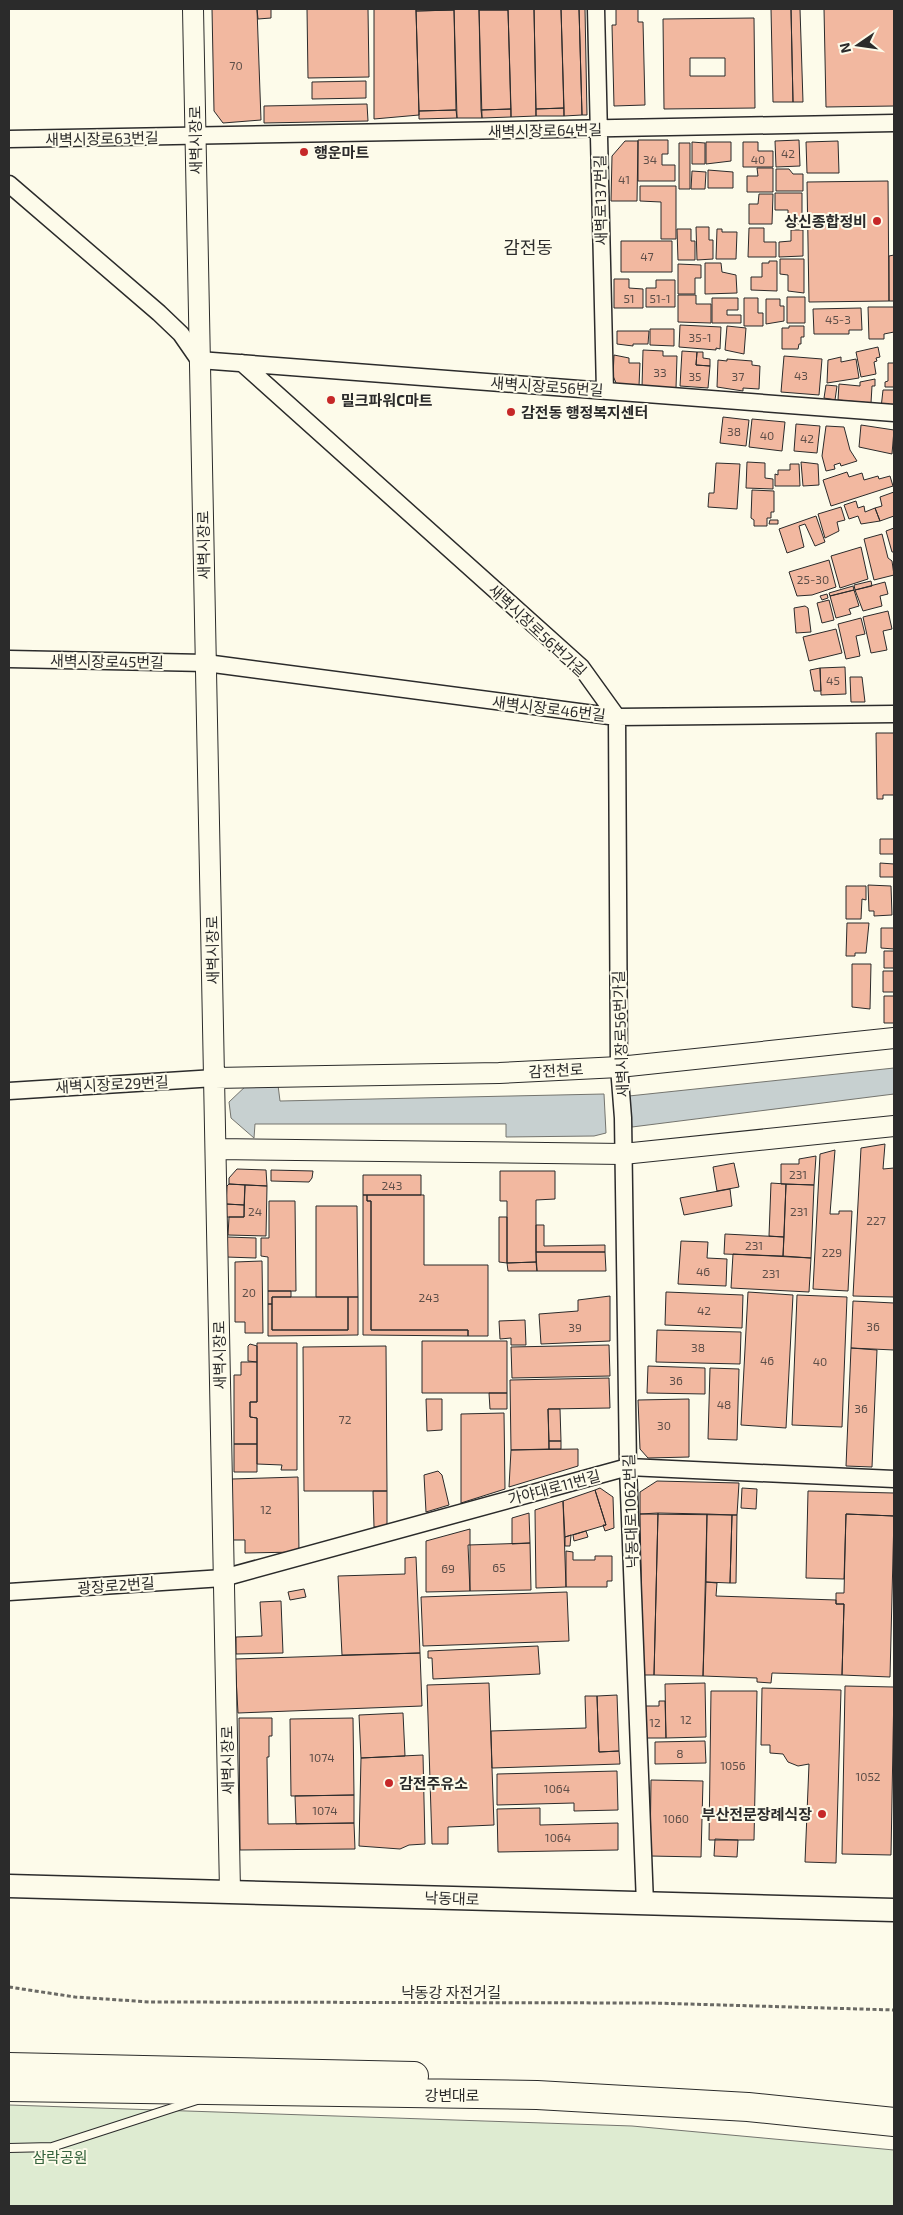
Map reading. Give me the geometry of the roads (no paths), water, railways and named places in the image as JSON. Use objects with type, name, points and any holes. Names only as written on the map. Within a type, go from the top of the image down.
[{"type":"highway","name":"강변대로","points":[[9,2067],[574,2081],[894,2104]]},
{"type":"highway","name":"강변대로","points":[[9,2087],[224,2092],[537,2095],[748,2107],[894,2122]]},
{"type":"main road","name":"낙동대로","points":[[9,1886],[894,1910]]},
{"type":"street","name":"새벽시장로","points":[[193,9],[230,1891]]},
{"type":"street","name":"새벽로137번길","points":[[596,9],[605,391]]},
{"type":"street","name":"새벽시장로64번길","points":[[195,137],[894,123]]},
{"type":"street","name":"새벽시장로63번길","points":[[9,139],[195,137]]},
{"type":"street","points":[[9,184],[159,313],[180,334],[200,360]]},
{"type":"street","name":"새벽시장로56번길","points":[[200,360],[894,413]]},
{"type":"street","name":"새벽시장로56번가길","points":[[242,363],[581,667],[617,717],[619,1067],[623,1118]]},
{"type":"street","name":"새벽시장로45번길","points":[[9,659],[206,663]]},
{"type":"street","name":"새벽시장로46번길","points":[[206,663],[617,717],[894,714]]},
{"type":"street","name":"감전천로","points":[[215,1078],[499,1073],[619,1067],[894,1038]]},
{"type":"street","name":"새벽시장로29번길","points":[[9,1091],[215,1078]]},
{"type":"street","name":"낙동대로1062번길","points":[[623,1118],[628,1467],[645,1904]]},
{"type":"street","points":[[216,1149],[623,1154],[894,1126]]},
{"type":"street","name":"가야대로11번길","points":[[224,1578],[628,1467],[894,1479]]},
{"type":"street","name":"광장로2번길","points":[[9,1592],[224,1578]]},
{"type":"lane","points":[[9,2148],[52,2147],[224,2092]]},
{"type":"place","name":"행운마트","points":[[304,152]]},
{"type":"place","name":"상신종합정비","points":[[877,221]]},
{"type":"place","name":"밀크파워C마트","points":[[331,400]]},
{"type":"place","name":"감전동 행정복지센터","points":[[511,412]]},
{"type":"place","name":"감전주유소","points":[[389,1783]]},
{"type":"place","name":"부산전문장례식장","points":[[822,1814]]},
{"type":"district","name":"감전동","points":[[528,247]]},
{"type":"park label","name":"삼락공원","points":[[60,2157]]}]
